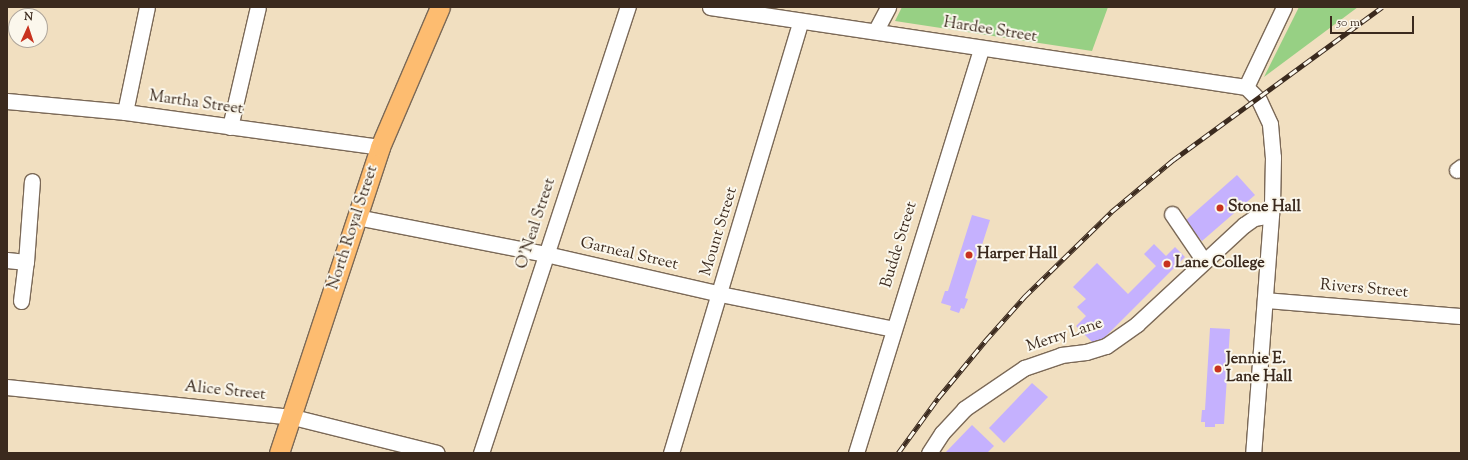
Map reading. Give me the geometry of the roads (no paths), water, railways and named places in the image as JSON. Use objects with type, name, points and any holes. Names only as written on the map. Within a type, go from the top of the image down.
[{"type":"main road","name":"North Royal Street","points":[[279,453],[293,417],[380,147],[440,7]]},
{"type":"street","points":[[125,112],[147,7]]},
{"type":"street","points":[[230,127],[258,7]]},
{"type":"street","name":"O'Neal Street","points":[[481,453],[628,7]]},
{"type":"street","name":"Hardee Street","points":[[710,7],[801,21],[876,30],[981,49],[1246,86]]},
{"type":"street","points":[[876,30],[888,7]]},
{"type":"street","points":[[1253,453],[1271,215],[1272,138],[1270,124],[1258,100],[1246,86],[1284,7]]},
{"type":"street","name":"Mount Street","points":[[671,453],[801,21]]},
{"type":"street","name":"Budde Street","points":[[856,453],[893,329],[981,49]]},
{"type":"street","name":"Martha Street","points":[[7,101],[125,112],[380,147]]},
{"type":"street","points":[[21,301],[26,262],[32,181]]},
{"type":"street","points":[[1172,214],[1204,261]]},
{"type":"street","name":"Merry Lane","points":[[929,453],[942,433],[964,409],[1024,368],[1061,355],[1086,352],[1106,346],[1137,324],[1204,261],[1249,222],[1271,215]]},
{"type":"street","name":"Garneal Street","points":[[357,217],[546,254],[720,294],[893,329]]},
{"type":"street","points":[[7,260],[26,262]]},
{"type":"street","name":"Rivers Street","points":[[1264,300],[1461,316]]},
{"type":"street","name":"Alice Street","points":[[7,388],[293,417],[436,453]]},
{"type":"railway","points":[[898,453],[938,398],[985,341],[1024,297],[1111,212],[1173,160],[1382,7]]},
{"type":"place","name":"Stone Hall","points":[[1220,208]]},
{"type":"place","name":"Harper Hall","points":[[969,255]]},
{"type":"place","name":"Lane College","points":[[1167,264]]},
{"type":"place","name":"Jennie E. Lane Hall","points":[[1218,369]]}]
